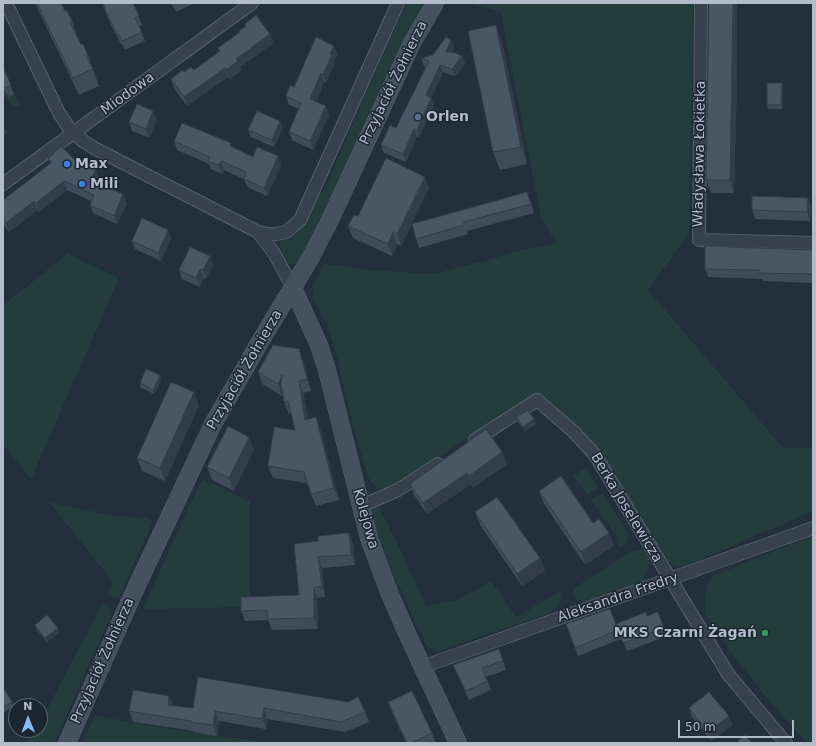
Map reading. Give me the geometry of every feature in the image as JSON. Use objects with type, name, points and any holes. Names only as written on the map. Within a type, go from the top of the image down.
[{"type":"main road","name":"Przyjaciół Żołnierza","points":[[67,743],[133,594],[213,424],[311,257],[330,220],[412,42],[435,3]]},
{"type":"main road","name":"Kolejowa","points":[[293,288],[319,344],[368,538],[389,592],[458,743]]},
{"type":"street","points":[[6,3],[59,113],[64,122],[74,133],[94,148],[258,232],[274,254],[293,288]]},
{"type":"street","name":"Miodowa","points":[[3,184],[252,3]]},
{"type":"street","name":"Przyjaciół Żołnierza","points":[[258,232],[276,234],[286,232],[300,220],[398,3]]},
{"type":"street","name":"Władysława Łokietka","points":[[701,3],[699,240],[813,243]]},
{"type":"street","name":"Berka Joselewicza","points":[[465,447],[537,400],[574,432],[596,455],[670,580]]},
{"type":"street","points":[[361,506],[398,490],[445,460]]},
{"type":"street","name":"Aleksandra Fredry","points":[[422,667],[813,528]]},
{"type":"street","points":[[670,580],[728,674],[786,743]]},
{"type":"green space","points":[[407,3],[424,3],[405,36],[363,130],[304,253],[297,263],[291,265],[284,255],[278,240],[290,238],[300,229],[315,199],[326,187],[370,84]]},
{"type":"green space","points":[[466,3],[693,3],[689,233],[648,290],[783,448],[813,448],[813,511],[686,566],[675,566],[668,561],[605,460],[577,429],[528,398],[394,486],[383,490],[377,489],[368,477],[353,426],[328,327],[313,298],[313,285],[325,264],[371,270],[436,274],[486,261],[509,253],[556,243],[541,217],[501,12]]},
{"type":"green space","points":[[3,88],[6,92],[12,89],[20,106],[11,104],[3,95]]},
{"type":"green space","points":[[68,254],[119,278],[31,479],[3,444],[3,305]]},
{"type":"green space","points":[[586,468],[598,488],[587,494],[573,476]]},
{"type":"green space","points":[[202,479],[250,502],[250,607],[146,609],[144,606]]},
{"type":"green space","points":[[603,493],[628,534],[626,543],[619,547],[618,538],[592,501],[596,496]]},
{"type":"green space","points":[[49,502],[112,516],[140,517],[153,521],[119,597],[113,597],[107,594],[113,582]]},
{"type":"green space","points":[[377,503],[426,606],[457,600],[491,581],[516,617],[558,593],[561,594],[561,598],[558,606],[550,613],[436,652],[426,645],[393,573],[375,528],[373,510]]},
{"type":"green space","name":"MKS Czarni Żagań","points":[[813,536],[813,743],[807,743],[770,702],[731,652],[705,614],[705,603],[707,585],[712,576]]},
{"type":"green space","points":[[643,549],[648,556],[649,562],[648,569],[642,581],[594,599],[582,601],[577,600],[574,597],[573,592],[576,587],[630,552]]},
{"type":"green space","points":[[103,602],[111,609],[112,613],[54,743],[24,743],[30,738],[48,738],[48,708]]},
{"type":"green space","points":[[95,715],[132,723],[268,743],[82,743]]},
{"type":"building","points":[[37,3],[61,3],[72,21],[70,22],[81,45],[83,44],[88,55],[86,56],[93,69],[73,78]]},
{"type":"building","points":[[103,3],[133,3],[139,16],[135,18],[142,32],[122,41],[106,12]]},
{"type":"building","points":[[709,3],[733,3],[730,180],[706,180]]},
{"type":"building","points":[[256,15],[270,34],[236,59],[238,61],[226,70],[225,68],[184,97],[171,79],[183,70],[184,72],[191,67],[194,70],[220,51],[218,48],[240,32],[239,31],[246,26],[245,24]]},
{"type":"building","points":[[496,25],[521,147],[493,152],[468,31]]},
{"type":"building","points":[[316,37],[334,46],[330,54],[332,55],[323,74],[321,73],[310,99],[326,106],[310,141],[289,132],[301,103],[286,96],[290,85],[294,87]]},
{"type":"building","points":[[446,37],[451,40],[446,52],[453,52],[462,56],[452,69],[440,65],[426,95],[431,98],[417,130],[414,129],[403,154],[381,145],[390,125],[396,128],[429,61],[421,58],[433,55]]},
{"type":"building","points":[[3,67],[11,85],[6,88],[3,84]]},
{"type":"building","points":[[767,83],[782,83],[781,105],[767,105]]},
{"type":"building","points":[[137,104],[153,111],[146,129],[129,122]]},
{"type":"building","points":[[257,111],[280,121],[272,140],[248,130]]},
{"type":"building","points":[[182,123],[231,143],[230,146],[253,157],[257,147],[278,156],[264,188],[244,179],[246,172],[221,161],[218,165],[208,161],[210,157],[174,141]]},
{"type":"building","points":[[61,146],[76,161],[96,169],[91,180],[123,194],[114,216],[90,205],[94,195],[64,181],[36,203],[34,201],[6,223],[3,219],[3,200],[52,162],[48,159]]},
{"type":"building","points":[[386,158],[425,177],[397,234],[393,232],[388,244],[348,226],[354,215],[358,216]]},
{"type":"building","points":[[527,192],[531,204],[464,222],[464,225],[416,239],[412,224]]},
{"type":"building","points":[[752,196],[808,198],[807,212],[752,210]]},
{"type":"building","points":[[142,218],[168,230],[158,253],[132,241]]},
{"type":"building","points":[[705,246],[813,250],[813,274],[759,273],[760,270],[705,269]]},
{"type":"building","points":[[190,247],[210,256],[203,270],[200,269],[196,278],[179,270]]},
{"type":"building","points":[[273,345],[299,349],[307,379],[299,381],[305,420],[316,417],[334,488],[311,494],[304,472],[268,466],[274,427],[295,430],[288,401],[284,402],[281,383],[282,375],[278,384],[258,372]]},
{"type":"building","points":[[146,369],[160,375],[153,390],[140,383]]},
{"type":"building","points":[[171,382],[194,392],[160,468],[137,458]]},
{"type":"building","points":[[528,410],[534,419],[523,427],[516,417]]},
{"type":"building","points":[[228,426],[249,437],[229,478],[207,467]]},
{"type":"building","points":[[486,429],[502,452],[469,476],[467,473],[423,503],[410,484]]},
{"type":"building","points":[[561,476],[593,523],[599,519],[609,533],[581,552],[539,491]]},
{"type":"building","points":[[497,497],[540,558],[517,574],[475,512]]},
{"type":"building","points":[[349,533],[351,555],[318,557],[322,587],[314,587],[314,618],[268,619],[267,610],[241,611],[241,597],[299,595],[294,544],[318,541],[318,536]]},
{"type":"building","points":[[610,609],[618,630],[575,648],[566,624]]},
{"type":"building","points":[[646,612],[647,616],[658,612],[664,628],[623,643],[616,624]]},
{"type":"building","points":[[47,615],[58,628],[45,638],[35,625]]},
{"type":"building","points":[[499,649],[503,661],[482,668],[487,681],[466,691],[453,665]]},
{"type":"building","points":[[198,677],[348,702],[358,697],[365,712],[341,722],[264,708],[262,719],[215,711],[213,725],[129,711],[133,690],[169,696],[168,705],[193,708]]},
{"type":"building","points":[[5,690],[10,698],[8,698],[8,704],[3,707],[3,691]]},
{"type":"building","points":[[412,691],[432,733],[411,743],[407,743],[388,702]]},
{"type":"building","points":[[709,692],[729,716],[708,732],[689,708]]},
{"type":"building","points":[[745,735],[752,743],[736,743]]},
{"type":"place","name":"Orlen","points":[[418,117]]},
{"type":"place","name":"Max","points":[[67,164]]},
{"type":"place","name":"Mili","points":[[82,184]]},
{"type":"place","name":"MKS Czarni Żagań","points":[[765,633]]}]
